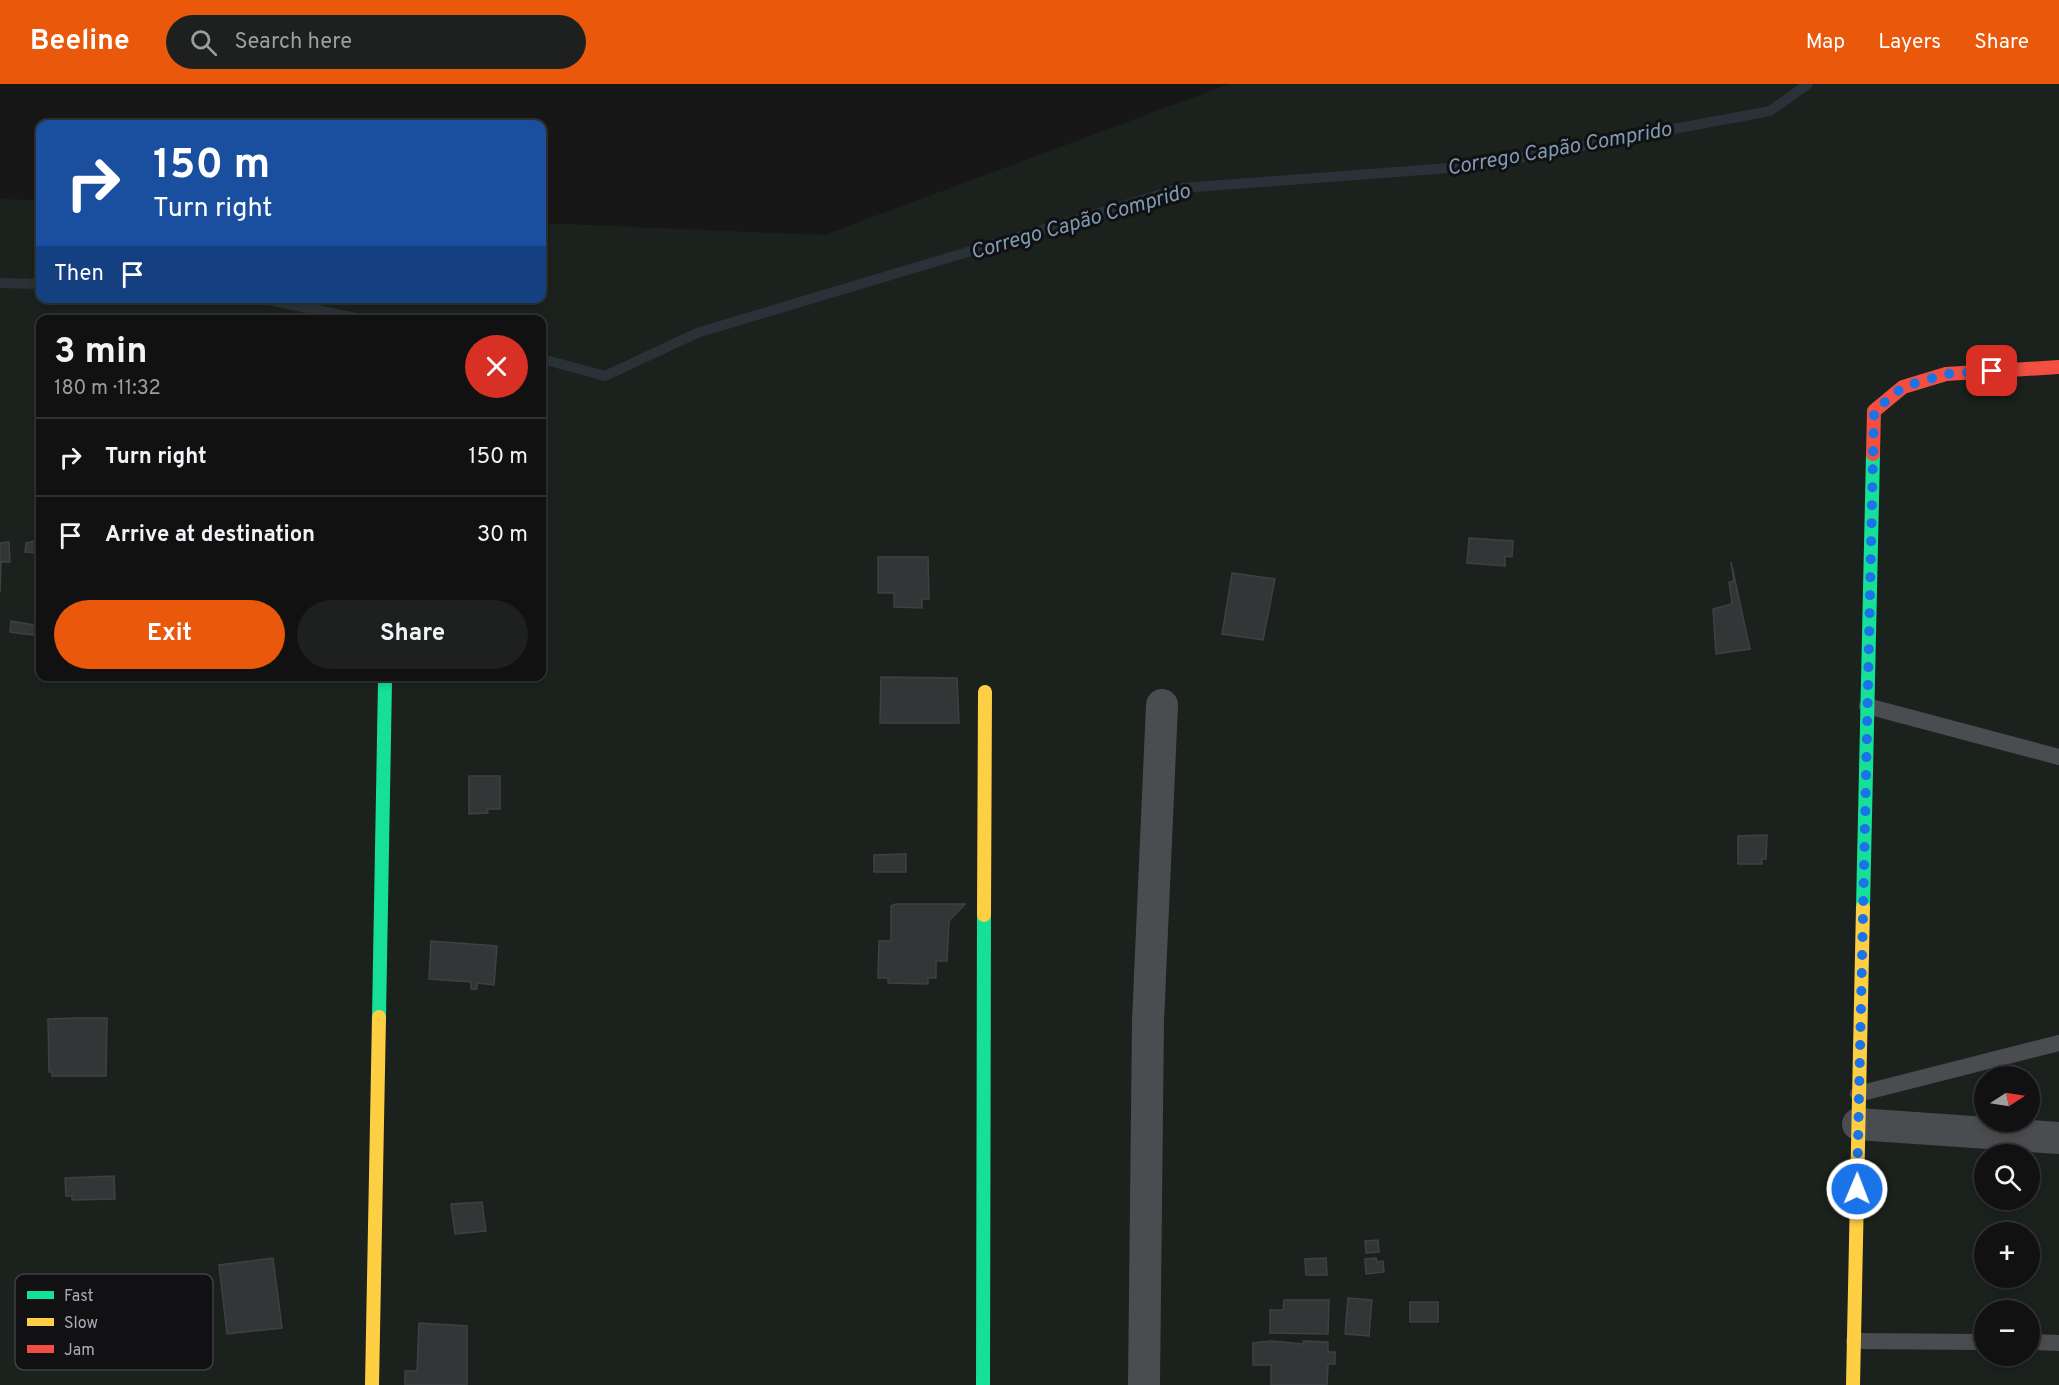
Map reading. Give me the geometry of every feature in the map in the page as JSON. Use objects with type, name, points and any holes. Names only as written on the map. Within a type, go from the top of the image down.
[{"type":"street","points":[[1853,1385],[1874,411],[1903,387],[1946,374],[2059,367]]},
{"type":"street","points":[[372,1385],[385,682]]},
{"type":"street","points":[[983,1385],[985,692]]},
{"type":"street","points":[[1144,1385],[1148,1021],[1162,705]]},
{"type":"street","points":[[1858,1109],[2059,1138]]},
{"type":"lane","points":[[1867,706],[2059,757]]},
{"type":"lane","points":[[1858,1109],[2059,1043]]},
{"type":"lane","points":[[1854,1341],[1974,1342]]},
{"type":"lane","points":[[2040,1342],[2059,1342]]},
{"type":"shaded area","points":[[1229,84],[2059,84],[2059,1385],[0,1385],[0,199],[36,200],[36,303],[546,303],[546,223],[824,235]]},
{"type":"building","points":[[1469,538],[1513,541],[1512,557],[1505,556],[1505,566],[1467,563]]},
{"type":"building","points":[[36,541],[36,553],[25,552],[26,543]]},
{"type":"building","points":[[9,542],[10,562],[1,562],[0,592],[0,543]]},
{"type":"building","points":[[878,557],[928,557],[929,599],[922,599],[922,608],[894,607],[894,593],[878,593]]},
{"type":"building","points":[[1731,562],[1750,649],[1716,654],[1713,609],[1732,604],[1729,582],[1734,581]]},
{"type":"building","points":[[1232,573],[1275,579],[1263,640],[1222,634]]},
{"type":"building","points":[[11,621],[36,625],[36,635],[10,632]]},
{"type":"building","points":[[881,677],[957,678],[959,723],[880,723]]},
{"type":"building","points":[[469,776],[500,776],[500,809],[487,809],[488,813],[469,814]]},
{"type":"building","points":[[1767,835],[1766,859],[1762,859],[1762,864],[1738,864],[1738,836]]},
{"type":"building","points":[[906,854],[906,872],[874,872],[874,855]]},
{"type":"building","points":[[896,904],[965,904],[949,921],[947,961],[936,961],[936,978],[928,978],[928,984],[888,983],[888,978],[878,978],[879,941],[891,941],[891,906]]},
{"type":"building","points":[[431,941],[497,946],[494,985],[477,983],[477,989],[471,989],[471,982],[429,979]]},
{"type":"building","points":[[107,1018],[106,1076],[52,1076],[52,1072],[49,1072],[48,1019]]},
{"type":"building","points":[[114,1176],[115,1199],[72,1200],[72,1196],[66,1196],[65,1178]]},
{"type":"building","points":[[482,1202],[486,1231],[455,1234],[451,1204]]},
{"type":"building","points":[[1378,1240],[1379,1252],[1366,1253],[1365,1241]]},
{"type":"building","points":[[273,1258],[282,1328],[227,1334],[219,1265]]},
{"type":"building","points":[[1326,1258],[1327,1275],[1306,1275],[1305,1259]]},
{"type":"building","points":[[1376,1258],[1377,1262],[1383,1261],[1384,1272],[1366,1274],[1365,1259]]},
{"type":"building","points":[[1348,1298],[1372,1300],[1369,1336],[1345,1334]]},
{"type":"building","points":[[1284,1300],[1329,1300],[1328,1334],[1270,1333],[1270,1310],[1283,1310]]},
{"type":"building","points":[[1410,1302],[1438,1302],[1438,1322],[1410,1322]]},
{"type":"building","points":[[419,1323],[467,1326],[467,1385],[405,1385],[405,1371],[417,1371]]},
{"type":"building","points":[[1271,1341],[1303,1344],[1303,1341],[1328,1342],[1328,1352],[1335,1352],[1335,1364],[1328,1364],[1327,1385],[1271,1385],[1271,1365],[1253,1365],[1253,1343]]},
{"type":"waterway","name":"Corrego Capão Comprido","points":[[546,360],[605,376],[697,333],[1182,188],[1476,166],[1770,111],[1808,84]]},
{"type":"waterway","name":"Corrego Capão Comprido","points":[[0,283],[36,284]]},
{"type":"waterway","name":"Corrego Capão Comprido","points":[[283,303],[342,315]]},
{"type":"traffic: fast","points":[[1863,907],[1873,454]]},
{"type":"traffic: fast","points":[[379,1017],[385,682]]},
{"type":"traffic: fast","points":[[983,1385],[984,915]]},
{"type":"traffic: slow","points":[[984,915],[985,692]]},
{"type":"traffic: slow","points":[[1853,1385],[1863,907]]},
{"type":"traffic: slow","points":[[372,1385],[379,1017]]},
{"type":"traffic: jam","points":[[1873,454],[1874,411],[1903,387],[1946,374],[2059,367]]},
{"type":"route","points":[[1857,1189],[1874,411],[1903,387],[1946,374],[1992,371]]}]
